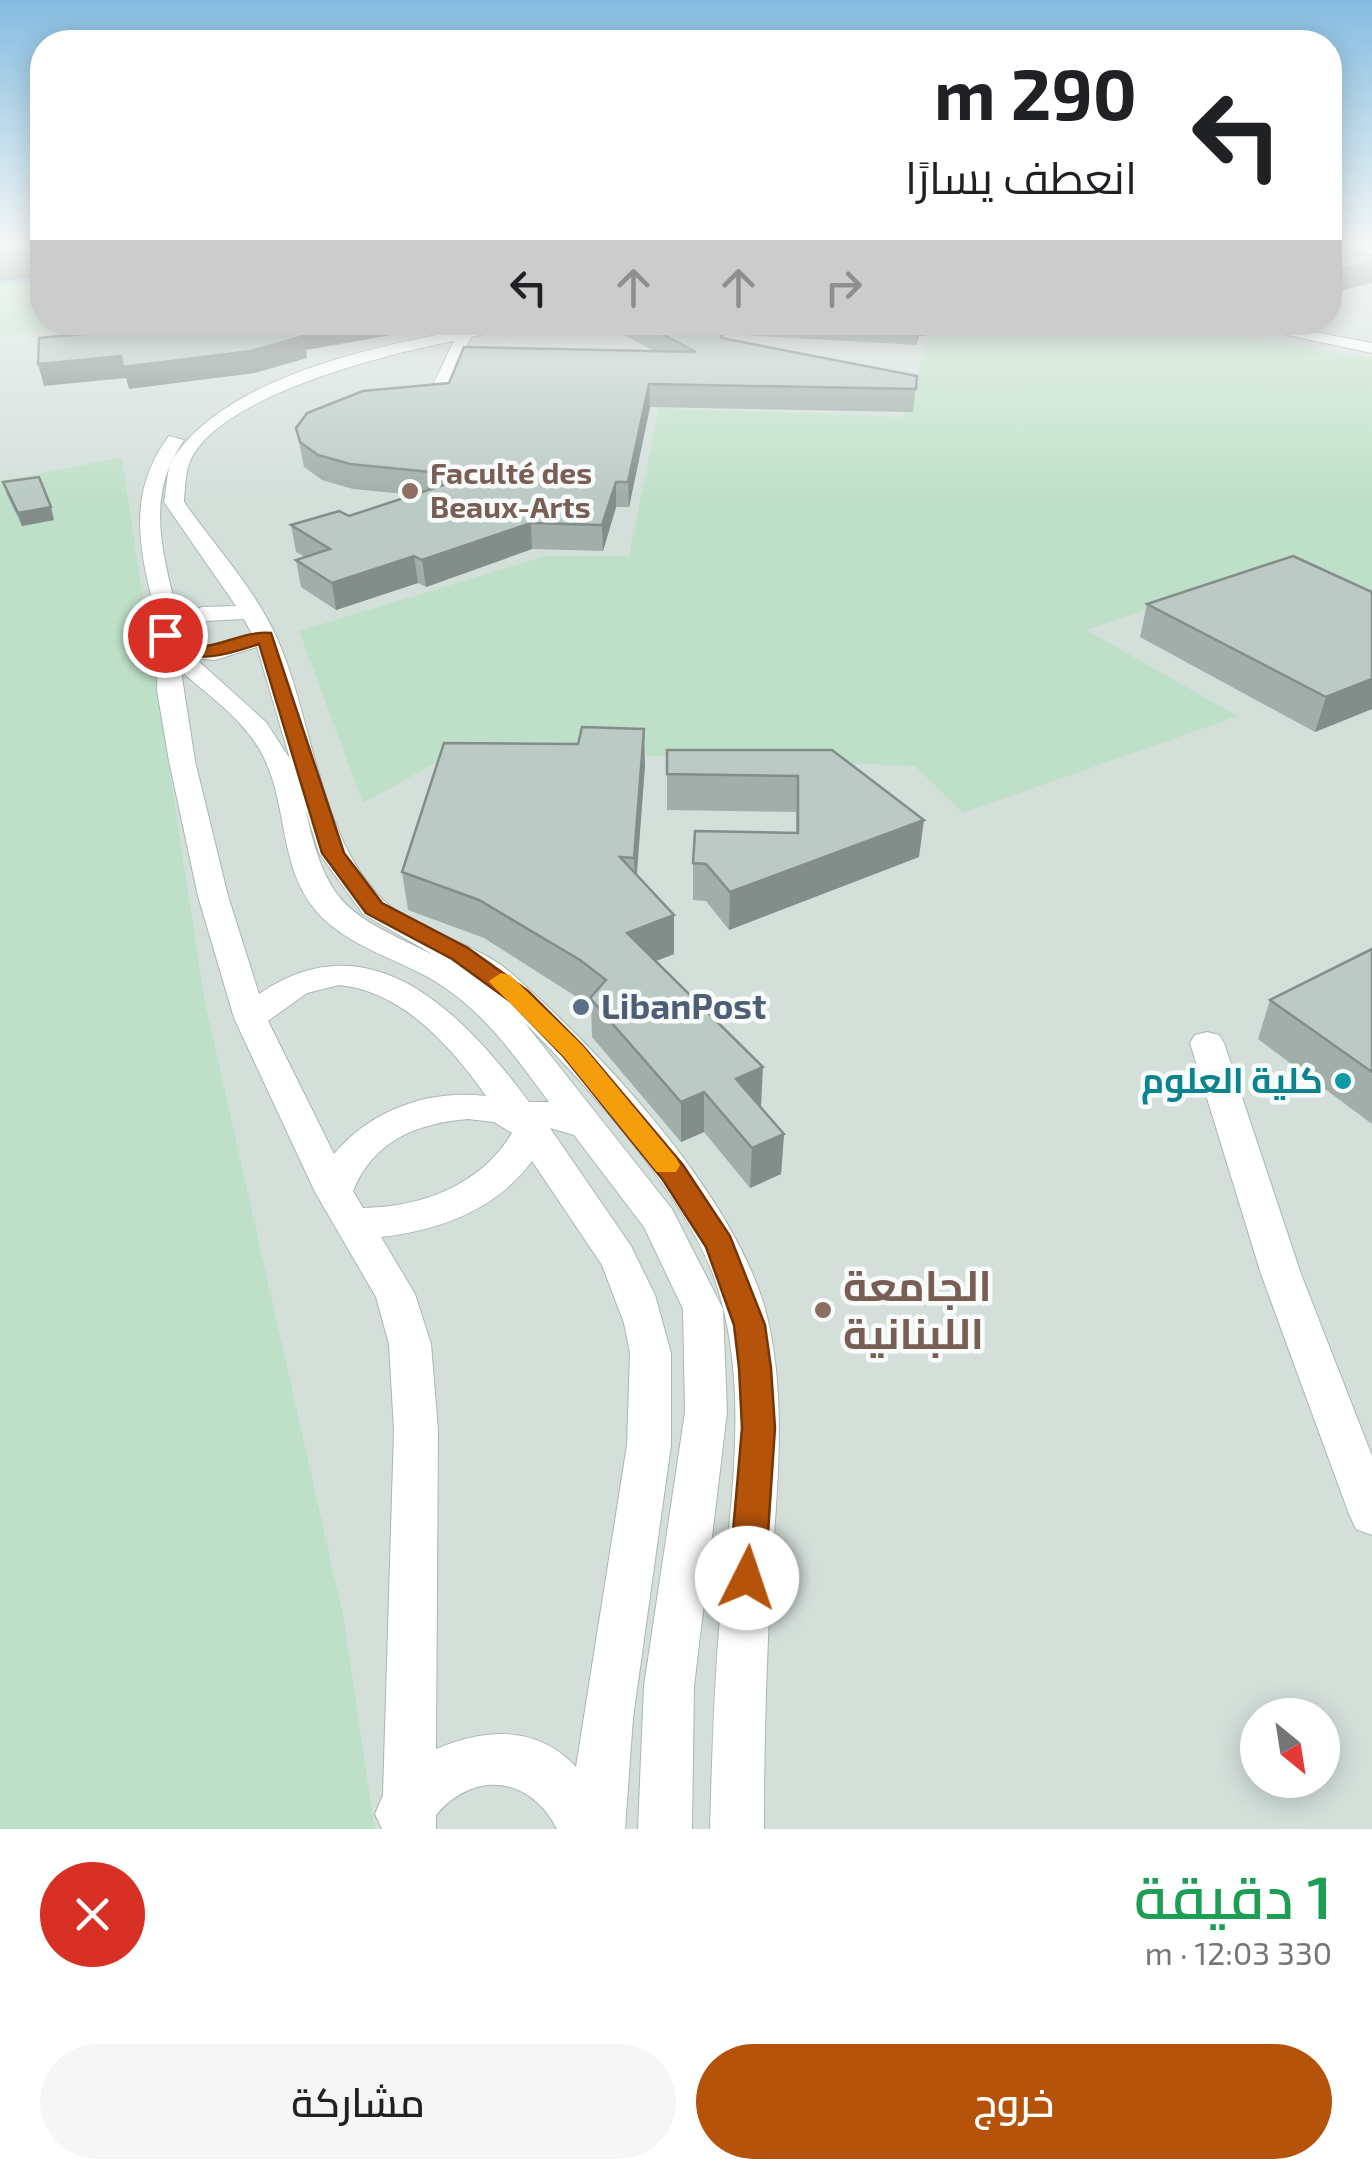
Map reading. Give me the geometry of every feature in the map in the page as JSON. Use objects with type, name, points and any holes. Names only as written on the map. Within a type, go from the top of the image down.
[{"type":"street","points":[[403,1821],[415,1374],[395,1294],[344,1208],[250,1018],[213,896],[182,760],[169,690],[171,641],[149,532],[148,506],[152,474],[172,442],[206,415],[262,386],[359,352],[446,335]]},
{"type":"street","points":[[449,335],[367,356],[274,390],[226,416],[183,454],[172,488],[174,502],[258,625],[333,853],[347,875],[374,908],[496,976],[564,1042],[646,1140],[720,1244],[751,1339],[758,1428],[739,1690],[734,1787],[737,1829]]},
{"type":"street","points":[[436,395],[460,335]]},
{"type":"street","points":[[1312,335],[1372,345]]},
{"type":"street","points":[[1321,335],[1372,345]]},
{"type":"street","points":[[171,641],[202,614],[258,625]]},
{"type":"street","points":[[171,641],[215,653],[258,625]]},
{"type":"street","points":[[171,641],[265,736],[280,764],[306,864],[322,899],[356,928],[466,985],[496,1008],[537,1112],[636,1296],[648,1339],[650,1433],[608,1720],[598,1829]]},
{"type":"street","points":[[250,1018],[278,993],[312,975],[341,973],[372,980],[410,999],[456,1034],[537,1112]]},
{"type":"street","points":[[344,1208],[400,1222],[448,1207],[498,1178],[537,1112],[564,1042]]},
{"type":"street","points":[[1206,1043],[1281,1274],[1372,1514]]},
{"type":"street","points":[[344,1208],[340,1166],[352,1153],[388,1127],[447,1107],[496,1106],[537,1112],[646,1140]]},
{"type":"street","points":[[587,1126],[659,1219],[696,1292],[704,1324],[706,1412],[669,1686],[665,1829]]},
{"type":"street","points":[[403,1821],[442,1772],[463,1760],[485,1755],[511,1757],[560,1784],[576,1806],[585,1829]]},
{"type":"shaded area","name":"الجامعة اللبنانية","points":[[1342,328],[1372,328],[1372,1829],[375,1829],[344,1618],[205,1001],[122,457],[0,481],[0,337],[30,332],[1342,335]]},
{"type":"green space","points":[[0,328],[30,328],[30,333],[0,337]]},
{"type":"green space","points":[[929,335],[1240,335],[1372,358],[1372,605],[1245,576],[1086,630],[1238,716],[963,813],[915,766],[461,749],[363,803],[299,631],[546,556],[629,556],[659,408],[904,417]]},
{"type":"green space","points":[[122,457],[205,1001],[344,1618],[375,1829],[0,1829],[0,481]]},
{"type":"building","points":[[664,335],[721,335],[721,338],[917,376],[916,389],[649,384],[628,482],[616,482],[602,525],[531,523],[422,560],[414,556],[332,583],[296,560],[330,549],[291,525],[339,511],[349,516],[471,476],[350,464],[318,455],[300,442],[296,428],[307,413],[363,391],[449,383],[464,347],[696,352]]},
{"type":"building","points":[[304,336],[251,351],[123,367],[121,356],[38,364],[39,338]]},
{"type":"building","points":[[39,477],[51,507],[18,513],[3,482]]},
{"type":"building","points":[[1293,556],[1372,592],[1372,679],[1326,697],[1147,604]]},
{"type":"building","points":[[582,727],[644,729],[634,858],[620,857],[674,915],[627,933],[763,1067],[736,1079],[784,1134],[752,1148],[704,1092],[681,1102],[590,998],[606,980],[580,960],[479,900],[402,872],[444,743],[578,744]]},
{"type":"building","points":[[667,750],[832,750],[924,820],[730,892],[706,864],[693,863],[695,831],[798,833],[798,776],[667,774]]},
{"type":"building","points":[[1372,949],[1372,1072],[1270,1000]]},
{"type":"slow traffic","points":[[501,981],[573,1051],[666,1165]]},
{"type":"place","name":"Faculté des Beaux-Arts","points":[[410,491]]},
{"type":"place","name":"LibanPost","points":[[581,1007]]},
{"type":"place","name":"كلية العلوم","points":[[1343,1081]]},
{"type":"place","name":"الجامعة اللبنانية","points":[[823,1310]]},
{"type":"route","points":[[165,635],[170,647],[191,654],[215,653],[265,637],[333,853],[347,875],[374,908],[460,954],[520,996],[573,1051],[673,1172],[720,1244],[749,1325],[755,1368],[758,1428],[747,1578]]}]
